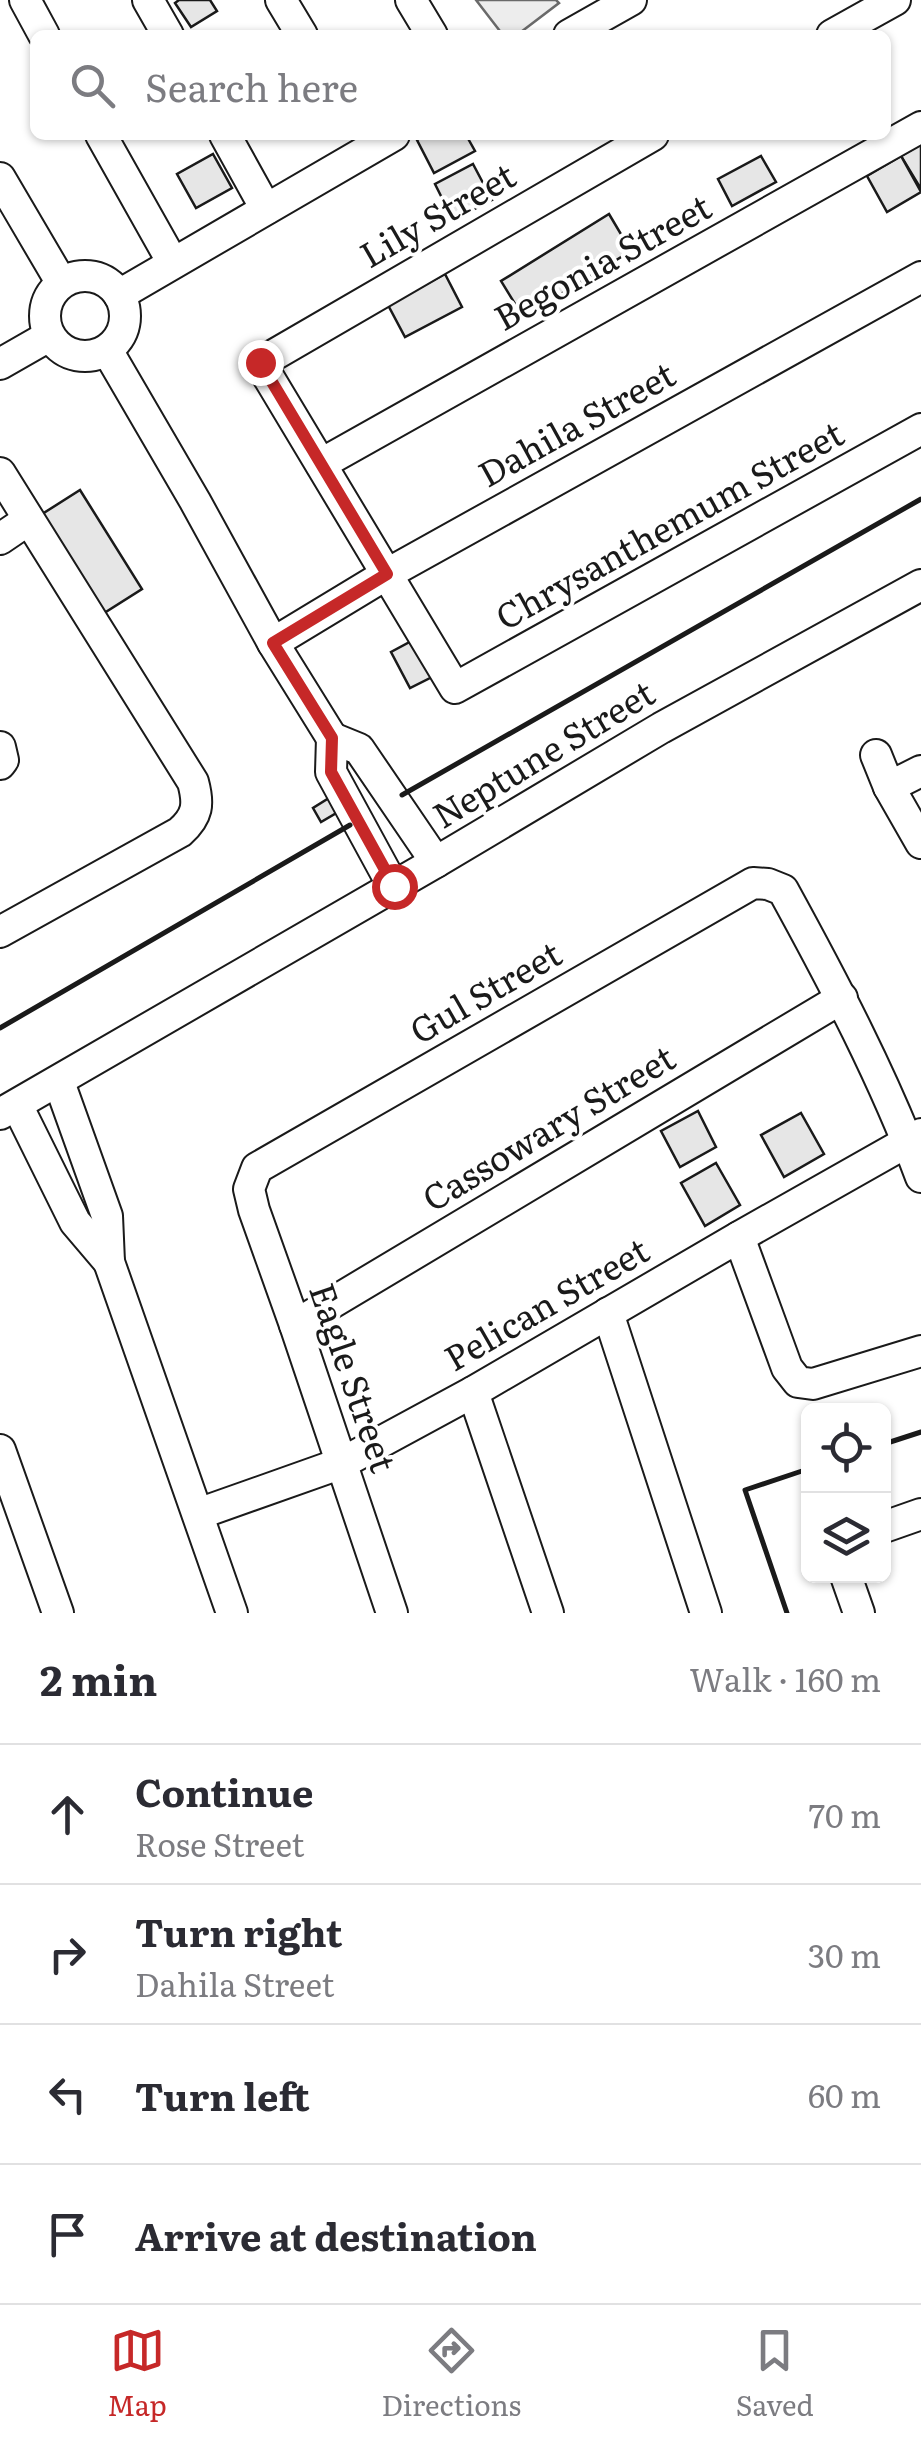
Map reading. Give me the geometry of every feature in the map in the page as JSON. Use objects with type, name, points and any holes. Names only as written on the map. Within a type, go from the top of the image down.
[{"type":"street","points":[[25,0],[41,30]]},
{"type":"street","points":[[148,0],[165,30]]},
{"type":"street","points":[[281,0],[299,30]]},
{"type":"street","points":[[411,0],[429,30]]},
{"type":"street","points":[[583,30],[631,0]]},
{"type":"street","points":[[841,30],[895,0]]},
{"type":"street","name":"Begonia Street","points":[[321,464],[921,127]]},
{"type":"street","points":[[104,140],[173,263]]},
{"type":"street","points":[[227,140],[266,208]]},
{"type":"street","points":[[119,294],[375,140]]},
{"type":"street","name":"Lily Street","points":[[321,464],[260,362],[641,140]]},
{"type":"street","points":[[0,178],[61,282]]},
{"type":"street","name":"Dahila Street","points":[[273,643],[387,574],[921,276]]},
{"type":"street","points":[[73,277],[99,278],[119,294],[125,318],[116,342],[107,350],[82,357],[57,346],[49,336],[44,312],[61,282],[73,277]]},
{"type":"street","points":[[0,364],[49,336]]},
{"type":"street","points":[[107,350],[196,501],[273,643],[332,738],[331,772],[394,886]]},
{"type":"street","name":"Chrysanthemum Street","points":[[387,574],[455,688],[921,428]]},
{"type":"street","points":[[321,464],[387,574]]},
{"type":"street","points":[[0,473],[192,782],[198,812],[180,832],[0,932]]},
{"type":"street","points":[[0,539],[28,520]]},
{"type":"street","name":"Neptune Street","points":[[8,1109],[661,728],[921,585]]},
{"type":"street","points":[[332,738],[359,750],[436,862]]},
{"type":"street","points":[[0,748],[0,764]]},
{"type":"street","points":[[876,755],[889,788],[921,843]]},
{"type":"street","points":[[889,788],[921,771]]},
{"type":"street","points":[[362,830],[398,808]]},
{"type":"street","name":"Gul Street","points":[[257,1168],[753,882],[784,890],[842,998]]},
{"type":"street","points":[[842,998],[914,1137],[921,1177]]},
{"type":"street","name":"Cassowary Street","points":[[295,1325],[842,998]]},
{"type":"street","points":[[59,1082],[107,1216],[109,1262],[232,1613]]},
{"type":"street","points":[[8,1109],[75,1222],[109,1262]]},
{"type":"street","name":"Pelican Street","points":[[198,1514],[342,1463],[473,1392],[914,1137]]},
{"type":"street","name":"Eagle Street","points":[[257,1168],[249,1189],[254,1210],[392,1613]]},
{"type":"street","points":[[739,1236],[787,1368],[798,1382],[813,1384],[921,1351]]},
{"type":"street","points":[[608,1314],[706,1613]]},
{"type":"street","points":[[473,1392],[548,1613]]},
{"type":"street","points":[[0,1450],[58,1613]]},
{"type":"street","points":[[891,1525],[921,1514]]},
{"type":"street","points":[[849,1583],[860,1613]]},
{"type":"shaded area","points":[[476,0],[559,3],[524,30],[499,30]]},
{"type":"building","points":[[210,0],[217,11],[191,27],[175,3]]},
{"type":"building","points":[[417,140],[469,140],[475,151],[434,173]]},
{"type":"building","points":[[921,144],[921,189],[901,156]]},
{"type":"building","points":[[213,154],[232,188],[196,208],[177,174]]},
{"type":"building","points":[[761,156],[776,182],[732,206],[718,179]]},
{"type":"building","points":[[901,156],[921,192],[887,212],[867,176]]},
{"type":"building","points":[[473,164],[492,200],[453,220],[435,184]]},
{"type":"building","points":[[609,214],[631,251],[523,317],[501,281]]},
{"type":"building","points":[[445,274],[462,307],[405,337],[388,305]]},
{"type":"building","points":[[80,490],[142,589],[101,615],[39,516]]},
{"type":"building","points":[[419,637],[438,674],[410,688],[391,652]]},
{"type":"building","points":[[329,798],[338,812],[321,822],[313,808]]},
{"type":"building","points":[[698,1111],[716,1147],[680,1167],[661,1131]]},
{"type":"building","points":[[801,1113],[824,1154],[784,1177],[761,1135]]},
{"type":"building","points":[[716,1163],[740,1205],[705,1226],[681,1183]]},
{"type":"wall","points":[[402,795],[921,499]]},
{"type":"wall","points":[[0,1028],[350,825]]},
{"type":"wall","points":[[891,1442],[921,1432]]},
{"type":"wall","points":[[787,1613],[745,1490],[801,1471]]},
{"type":"route","points":[[260,362],[387,574],[273,643],[332,738],[331,772],[394,886]]}]
